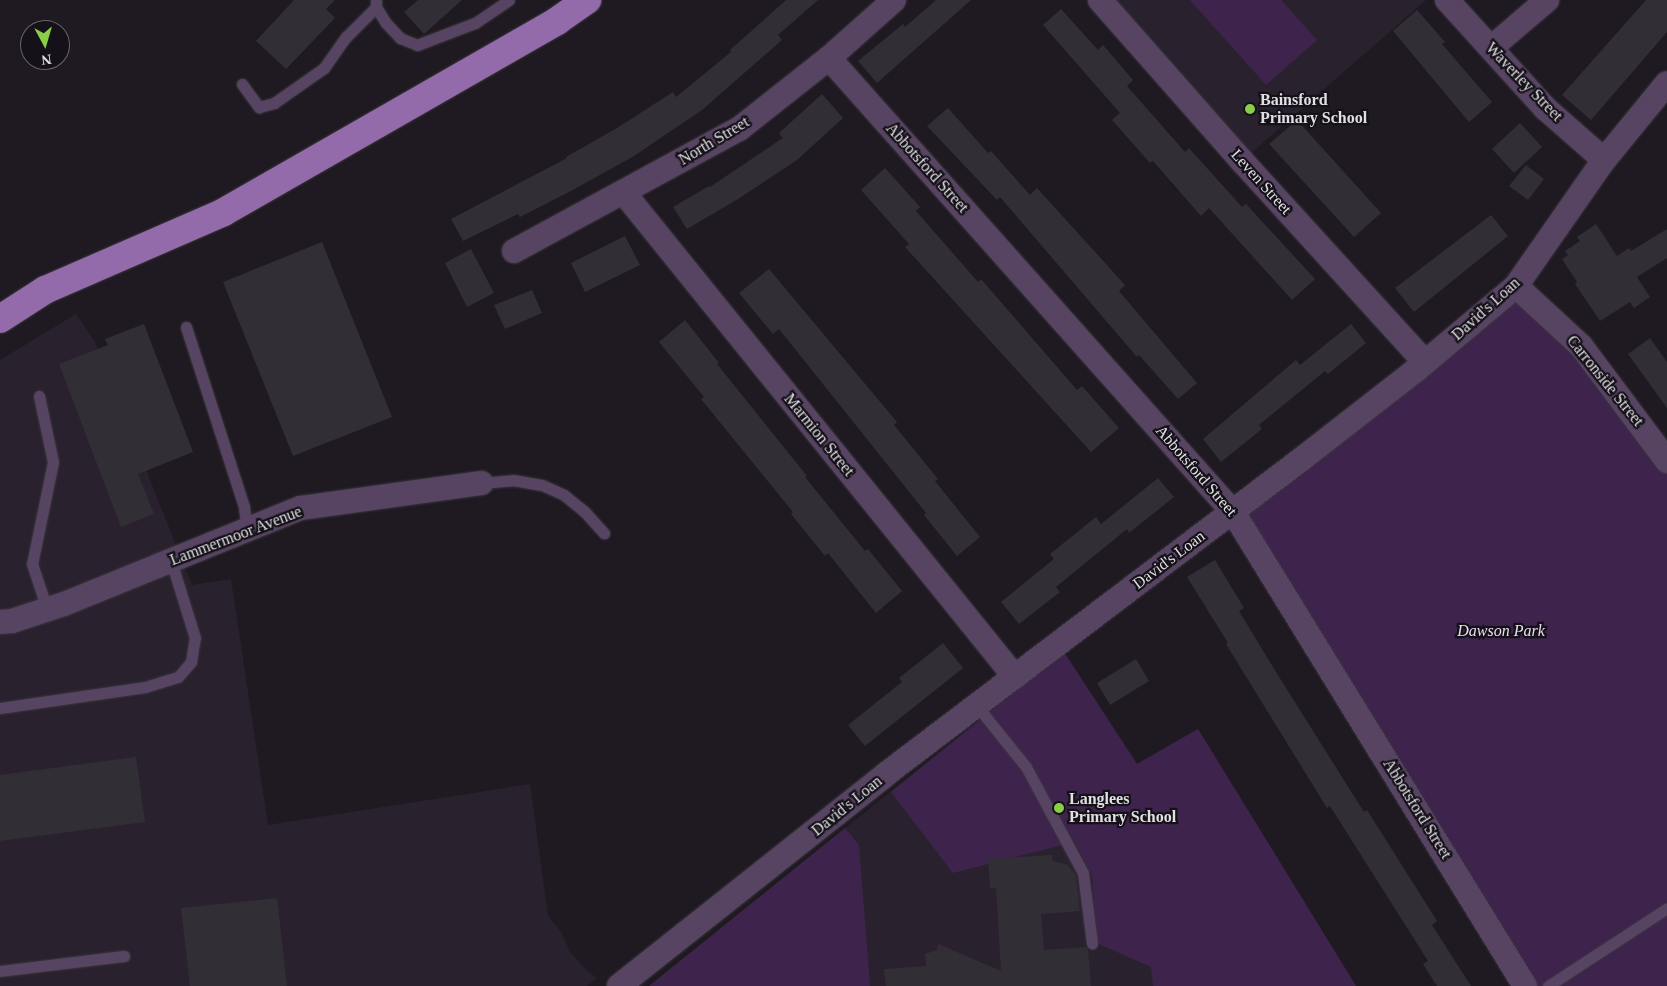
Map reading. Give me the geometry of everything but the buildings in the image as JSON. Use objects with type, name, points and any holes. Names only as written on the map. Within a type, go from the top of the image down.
[{"type":"main road","points":[[0,320],[45,290],[224,212],[557,21],[587,0]]},
{"type":"street","name":"North Street","points":[[514,251],[739,129],[829,58],[894,0]]},
{"type":"street","name":"Leven Street","points":[[1100,0],[1242,161],[1425,362]]},
{"type":"street","name":"Waverley Street","points":[[1447,0],[1546,109],[1604,160]]},
{"type":"street","points":[[1491,48],[1546,0]]},
{"type":"street","name":"Abbotsford Street","points":[[829,58],[1233,512],[1525,986]]},
{"type":"street","name":"David's Loan","points":[[619,986],[886,774],[1233,512],[1425,362],[1516,286],[1604,160],[1667,83]]},
{"type":"street","name":"Marmion Street","points":[[624,193],[1014,677]]},
{"type":"street","name":"Carronside Street","points":[[1516,286],[1581,346],[1667,461]]},
{"type":"street","name":"Lammermoor Avenue","points":[[0,622],[47,609],[301,508],[481,483]]},
{"type":"lane","points":[[242,84],[259,107],[274,103],[324,68],[346,37],[376,3],[386,24],[400,38],[417,45],[476,22],[509,0]]},
{"type":"lane","points":[[186,326],[244,507],[247,530]]},
{"type":"lane","points":[[39,396],[53,462],[32,564],[47,609]]},
{"type":"lane","points":[[481,483],[513,480],[542,485],[564,495],[578,506],[604,533]]},
{"type":"lane","points":[[0,708],[145,687],[178,677],[191,662],[194,638],[171,561]]},
{"type":"lane","points":[[977,706],[1026,768],[1083,873],[1092,942]]},
{"type":"lane","points":[[1548,986],[1667,908]]},
{"type":"lane","points":[[0,971],[124,956]]},
{"type":"shaded area","name":"Bainsford Primary School","points":[[1100,0],[1426,0],[1242,161]]},
{"type":"shaded area","points":[[76,314],[95,342],[192,585],[231,579],[268,825],[530,784],[548,916],[561,932],[570,952],[586,970],[597,978],[587,986],[0,986],[0,360]]},
{"type":"shaded area","name":"Langlees Primary School","points":[[1064,652],[1137,764],[1198,729],[1356,986],[649,986]]},
{"type":"green space","points":[[1190,0],[1281,0],[1317,40],[1266,85]]},
{"type":"green space","name":"Dawson Park","points":[[1516,286],[1667,461],[1667,986],[1525,986],[1233,512]]},
{"type":"green space","points":[[1064,652],[1137,764],[1198,729],[1356,986],[1153,986],[1151,967],[1097,943],[1092,875],[1074,842],[953,873],[891,792]]},
{"type":"green space","points":[[845,828],[859,845],[870,986],[649,986]]},
{"type":"place","name":"Bainsford Primary School","points":[[1250,109]]},
{"type":"place","name":"Langlees Primary School","points":[[1059,808]]}]
